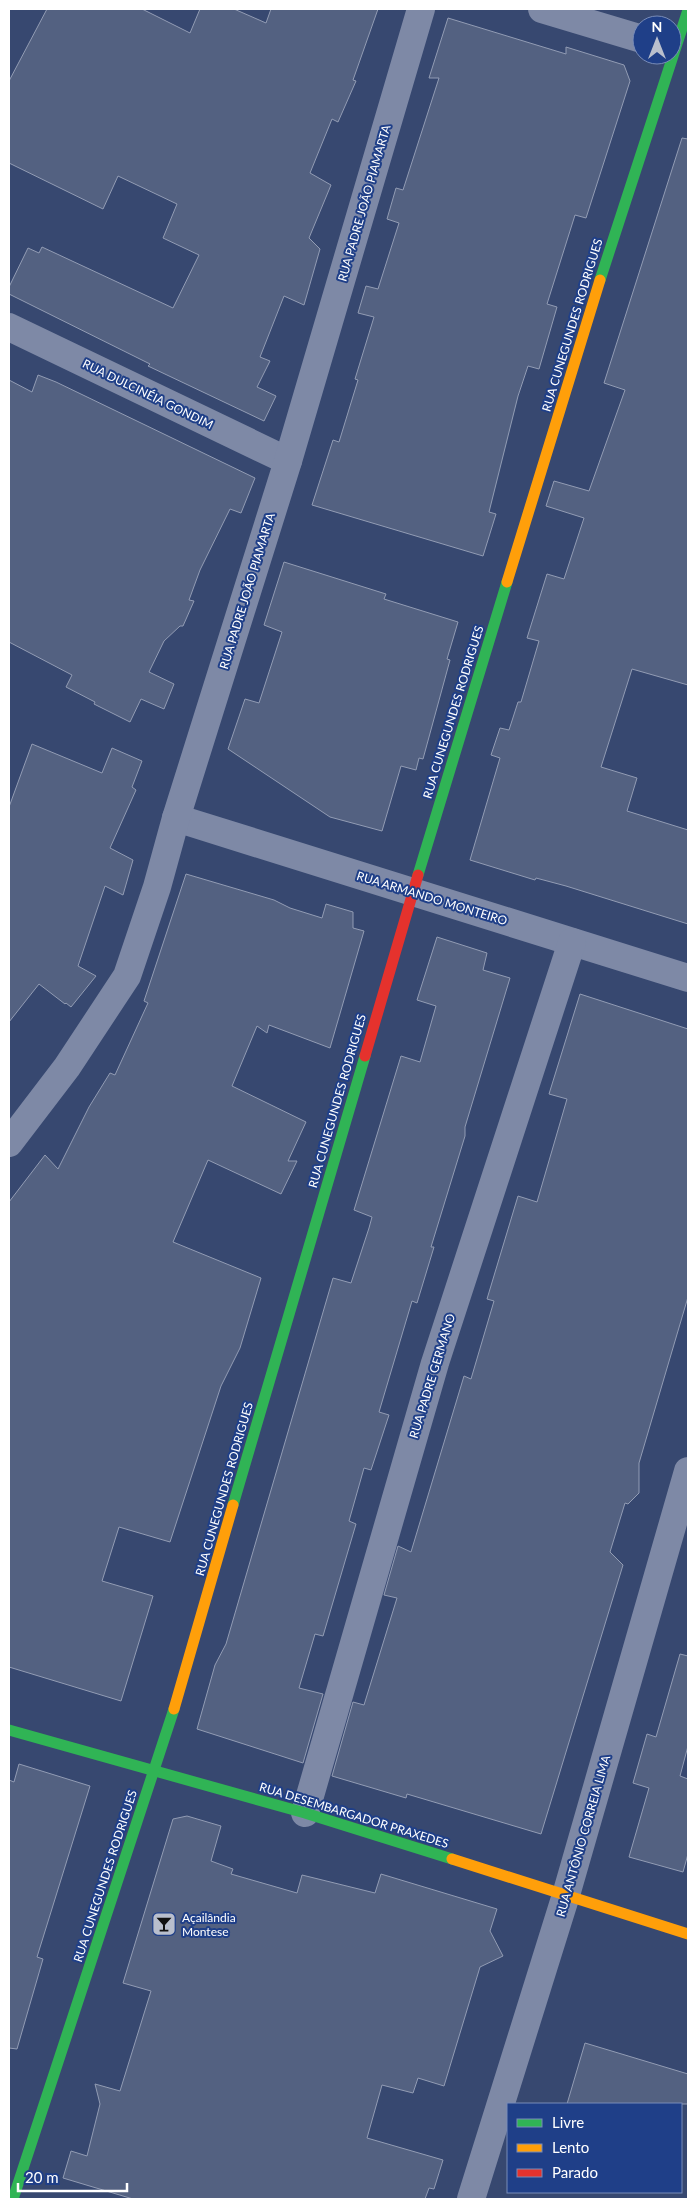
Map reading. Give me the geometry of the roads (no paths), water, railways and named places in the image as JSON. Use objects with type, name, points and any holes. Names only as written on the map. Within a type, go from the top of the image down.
[{"type":"street","name":"RUA PADRE JOÃO PIAMARTA","points":[[9,1143],[67,1067],[127,976],[157,887],[176,818],[288,461],[421,9]]},
{"type":"street","points":[[542,9],[632,36]]},
{"type":"street","name":"RUA CUNEGUNDES RODRIGUES","points":[[682,37],[688,10]]},
{"type":"street","name":"RUA CUNEGUNDES RODRIGUES","points":[[13,2199],[154,1771],[413,892],[606,261],[674,65]]},
{"type":"street","name":"RUA DULCINÉIA GONDIM","points":[[9,327],[288,461]]},
{"type":"street","name":"RUA ARMANDO MONTEIRO","points":[[176,818],[688,978]]},
{"type":"street","name":"RUA PADRE GERMANO","points":[[305,1813],[435,1363],[572,942]]},
{"type":"street","name":"RUA ANTÔNIO CORREIA LIMA","points":[[471,2199],[566,1895],[688,1471]]},
{"type":"street","name":"RUA DESEMBARGADOR PRAXEDES","points":[[9,1730],[305,1813],[688,1934]]},
{"type":"place","name":"Açailândia Montese","points":[[164,1924]]}]
